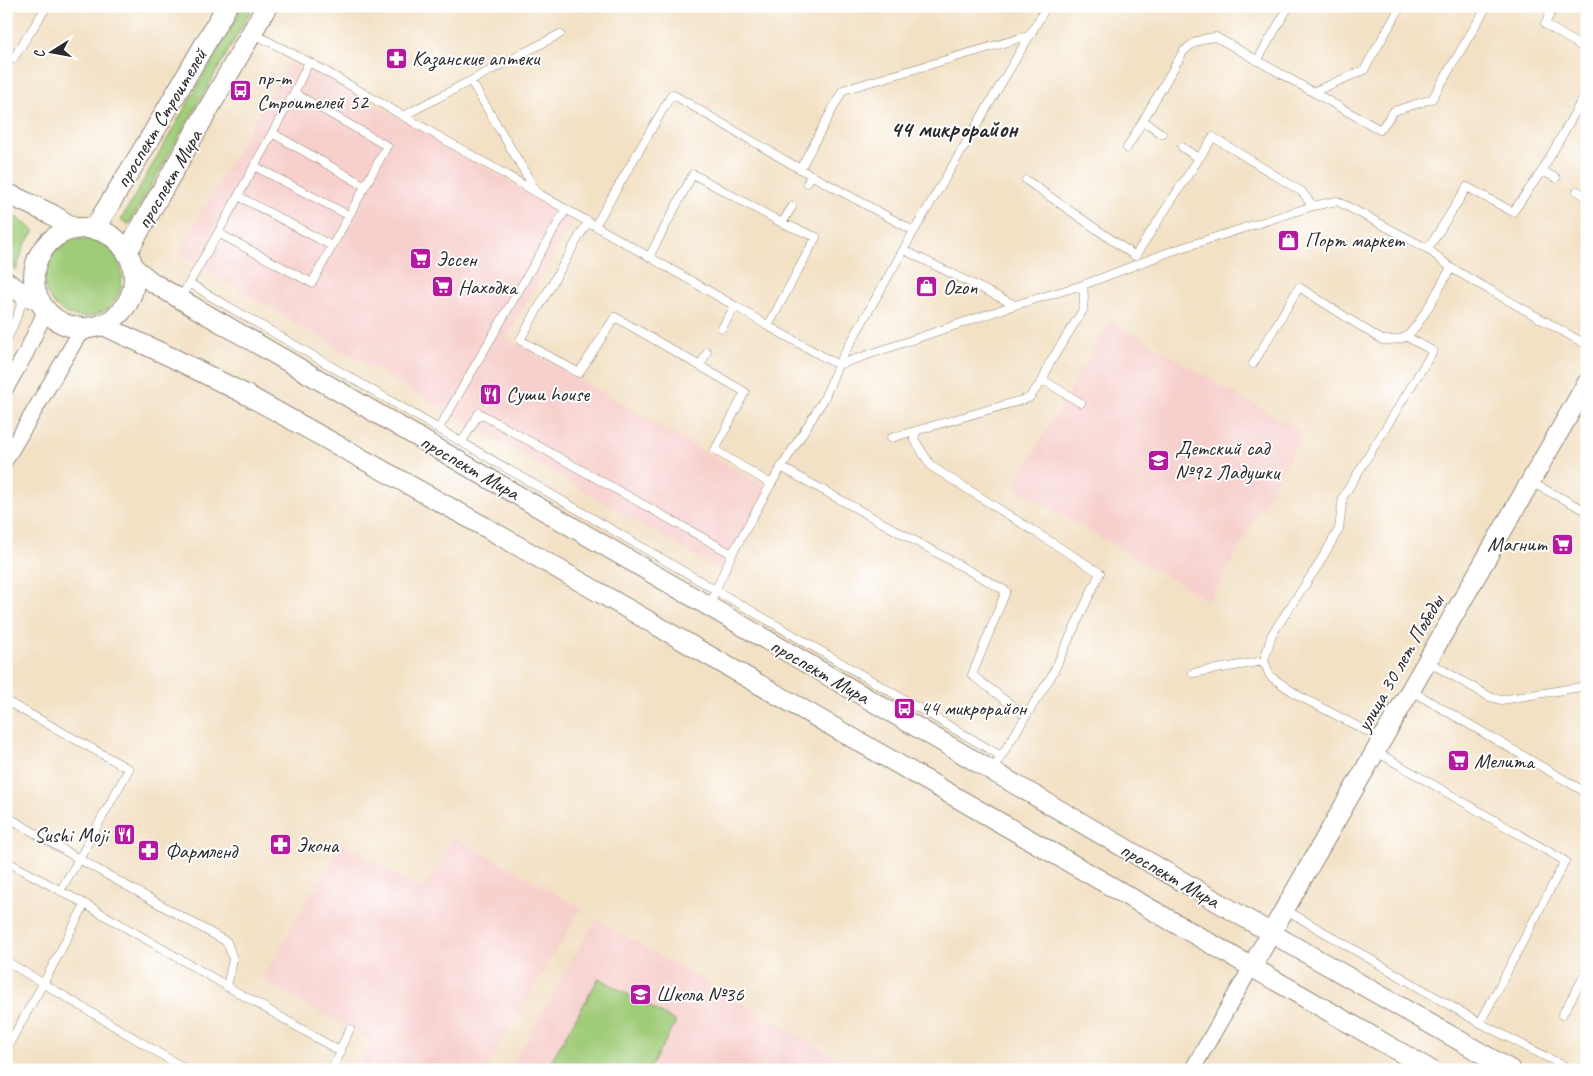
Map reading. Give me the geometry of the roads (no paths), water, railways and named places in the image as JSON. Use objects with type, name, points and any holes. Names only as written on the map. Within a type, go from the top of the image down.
[{"type":"main road","name":"проспект Строителей","points":[[85,229],[152,135],[227,6]]},
{"type":"main road","name":"проспект Строителей","points":[[211,106],[267,6]]},
{"type":"main road","name":"проспект Мира","points":[[130,259],[211,106]]},
{"type":"main road","points":[[6,193],[85,229],[113,237],[130,259],[134,281],[132,295],[125,308],[115,318],[97,326],[79,328],[66,325],[56,319],[37,302],[6,282]]},
{"type":"main road","points":[[37,302],[34,279],[40,256],[46,246],[64,233],[85,229]]},
{"type":"street","name":"проспект Мира","points":[[130,259],[152,282],[180,299],[710,607],[996,764],[1271,933],[1511,1070]]},
{"type":"street","points":[[6,388],[26,353],[37,302]]},
{"type":"street","name":"проспект Мира","points":[[97,326],[173,358],[247,395],[485,527],[1431,1070]]},
{"type":"street","points":[[6,460],[78,336],[97,326]]},
{"type":"street","name":"улица 30 лет Победы","points":[[1252,966],[1587,383]]},
{"type":"street","points":[[1192,1070],[1252,966]]},
{"type":"lane","points":[[6,55],[13,59],[47,6]]},
{"type":"lane","points":[[710,607],[732,554],[771,484],[824,399],[838,365],[914,231],[1047,6]]},
{"type":"lane","points":[[1257,61],[1289,6]]},
{"type":"lane","points":[[1313,92],[1364,70],[1401,6]]},
{"type":"lane","points":[[1127,148],[1184,52],[1192,44],[1206,38],[1216,37],[1380,130],[1394,111],[1432,99],[1487,6]]},
{"type":"lane","points":[[1554,6],[1545,24],[1587,50]]},
{"type":"lane","points":[[252,33],[309,62],[838,365],[1015,305],[1083,285],[1137,259],[1312,206],[1337,201],[1428,249],[1451,268],[1587,345]]},
{"type":"lane","points":[[403,116],[560,34]]},
{"type":"lane","points":[[800,169],[843,90],[1031,35]]},
{"type":"lane","points":[[180,299],[218,233],[309,62]]},
{"type":"lane","points":[[471,81],[537,193]]},
{"type":"lane","points":[[1428,249],[1467,187],[1513,212],[1542,171],[1587,91]]},
{"type":"lane","points":[[218,233],[312,283],[387,146],[294,93]]},
{"type":"lane","points":[[595,226],[672,94],[800,169],[914,231]]},
{"type":"lane","points":[[1144,121],[1162,134]]},
{"type":"lane","points":[[272,132],[365,186]]},
{"type":"lane","points":[[1137,259],[1213,136],[1302,192],[1312,206]]},
{"type":"lane","points":[[1182,147],[1198,158]]},
{"type":"lane","points":[[254,166],[348,215]]},
{"type":"lane","points":[[1542,171],[1556,178]]},
{"type":"lane","points":[[649,257],[694,174],[782,223],[816,236],[768,326]]},
{"type":"lane","points":[[806,183],[812,174]]},
{"type":"lane","points":[[1026,180],[1137,259]]},
{"type":"lane","points":[[1577,191],[1587,197]]},
{"type":"lane","points":[[238,196],[332,246]]},
{"type":"lane","points":[[782,223],[792,207]]},
{"type":"lane","points":[[439,428],[566,209]]},
{"type":"lane","points":[[588,222],[520,340],[579,373],[615,317],[745,392],[714,450],[771,484]]},
{"type":"lane","points":[[904,250],[1015,305]]},
{"type":"lane","points":[[1253,364],[1299,287],[1382,340],[1395,341],[1407,337],[1419,321],[1451,268]]},
{"type":"lane","points":[[190,283],[716,589],[996,764],[1052,675],[1100,572],[930,466],[914,440],[916,431]]},
{"type":"lane","points":[[892,438],[1028,398],[1043,380],[1049,364],[1083,310],[1083,285]]},
{"type":"lane","points":[[6,340],[37,302]]},
{"type":"lane","points":[[722,328],[735,306]]},
{"type":"lane","points":[[1407,337],[1434,352],[1343,497],[1340,529],[1272,634],[1264,661],[1270,676],[1299,696],[1565,861],[1480,1023]]},
{"type":"lane","points":[[700,366],[707,352]]},
{"type":"lane","points":[[1043,380],[1081,403]]},
{"type":"lane","points":[[462,442],[479,413],[732,554]]},
{"type":"lane","points":[[781,467],[1006,591],[972,675],[1026,716]]},
{"type":"lane","points":[[1530,482],[1587,511]]},
{"type":"lane","points":[[1193,673],[1264,661]]},
{"type":"lane","points":[[1427,661],[1490,697],[1501,700],[1587,686]]},
{"type":"lane","points":[[1410,690],[1587,793]]},
{"type":"lane","points":[[6,701],[129,769],[60,891]]},
{"type":"lane","points":[[6,816],[227,942],[233,959],[227,987]]},
{"type":"lane","points":[[6,861],[85,904],[339,1051]]},
{"type":"lane","points":[[6,1049],[85,904]]},
{"type":"lane","points":[[1285,909],[1480,1023],[1572,1070]]},
{"type":"lane","points":[[6,961],[176,1067],[187,1070]]},
{"type":"lane","points":[[1562,1015],[1587,971]]},
{"type":"lane","points":[[331,1070],[341,1052],[339,1051],[350,1029]]},
{"type":"place","name":"Казанские аптеки","points":[[396,58]]},
{"type":"place","name":"пр-т Строителей 52","points":[[241,90]]},
{"type":"place","name":"Порт маркет","points":[[1289,240]]},
{"type":"place","name":"Эссен","points":[[420,259]]},
{"type":"place","name":"Находка","points":[[442,287]]},
{"type":"place","name":"Ozon","points":[[927,287]]},
{"type":"place","name":"Суши house","points":[[490,394]]},
{"type":"place","name":"Детский сад №92 Ладушки","points":[[1159,460]]},
{"type":"place","name":"Магнит","points":[[1563,544]]},
{"type":"place","name":"44 микрорайон","points":[[904,708]]},
{"type":"place","name":"Мелита","points":[[1458,761]]},
{"type":"place","name":"Sushi Moji","points":[[124,835]]},
{"type":"place","name":"Экона","points":[[280,845]]},
{"type":"place","name":"Фармленд","points":[[149,851]]},
{"type":"place","name":"Школа №36","points":[[640,994]]},
{"type":"district","name":"44 микрорайон","points":[[954,129]]}]
